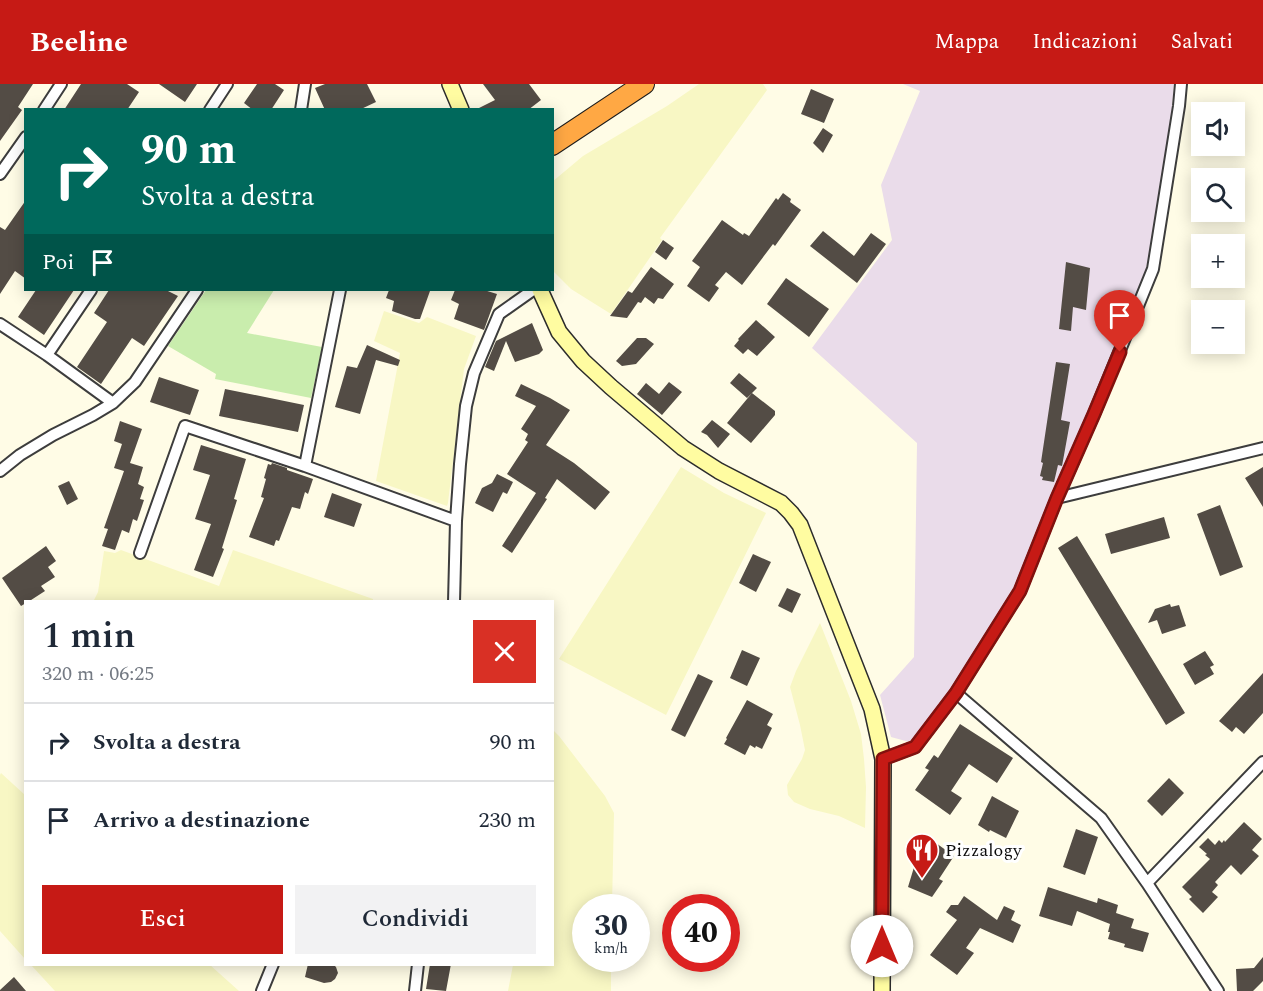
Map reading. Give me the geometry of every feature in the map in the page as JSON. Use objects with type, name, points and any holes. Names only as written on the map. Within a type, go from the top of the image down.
[{"type":"highway","points":[[554,144],[645,84]]},
{"type":"street","points":[[45,108],[61,84]]},
{"type":"street","points":[[211,108],[227,84]]},
{"type":"street","points":[[301,108],[305,84]]},
{"type":"street","points":[[450,84],[460,108]]},
{"type":"street","points":[[883,759],[915,747],[956,693],[1020,591],[1153,269],[1181,84]]},
{"type":"street","points":[[0,174],[24,139]]},
{"type":"street","points":[[47,355],[90,291]]},
{"type":"street","points":[[0,471],[20,455],[53,435],[113,403],[135,382],[195,291]]},
{"type":"street","points":[[305,466],[340,291]]},
{"type":"street","points":[[454,600],[460,464],[466,406],[474,373],[499,314],[532,291]]},
{"type":"street","points":[[540,291],[559,332],[583,361],[611,387],[683,448],[719,471],[781,503],[800,525],[873,709],[883,759],[882,991]]},
{"type":"street","points":[[0,324],[113,403]]},
{"type":"street","points":[[140,553],[186,426],[456,520]]},
{"type":"street","points":[[1057,498],[1263,448]]},
{"type":"street","points":[[956,693],[1101,818],[1218,991]]},
{"type":"street","points":[[1147,883],[1263,762]]},
{"type":"street","points":[[262,991],[272,966]]},
{"type":"street","points":[[415,991],[418,966]]},
{"type":"shaded area","points":[[903,84],[1174,84],[1170,131],[1153,240],[1143,280],[1108,372],[1016,587],[955,689],[913,743],[891,737],[880,695],[914,657],[917,443],[812,348],[892,240],[881,185],[920,91]]},
{"type":"green space","points":[[699,84],[763,84],[767,90],[660,238],[662,240],[611,314],[571,289],[554,272],[554,180],[583,156],[667,106]]},
{"type":"green space","points":[[205,291],[273,291],[247,333],[322,347],[311,398],[215,379],[216,374],[168,346]]},
{"type":"green space","points":[[384,311],[419,323],[427,317],[476,336],[464,369],[447,506],[376,481],[400,353],[374,341]]},
{"type":"green space","points":[[681,467],[724,493],[766,513],[666,715],[559,659]]},
{"type":"green space","points":[[121,550],[219,586],[233,550],[373,600],[94,600],[98,592],[104,551],[115,553]]},
{"type":"green space","points":[[820,623],[851,701],[861,734],[866,787],[865,828],[839,816],[810,809],[794,802],[788,795],[787,785],[805,750],[790,687]]},
{"type":"green space","points":[[554,731],[605,796],[614,813],[612,894],[572,894],[572,972],[611,972],[611,991],[508,991],[513,966],[554,966]]},
{"type":"green space","points":[[1,773],[24,794],[24,958],[0,931]]},
{"type":"green space","points":[[32,966],[211,966],[239,991],[55,991]]},
{"type":"building","points":[[0,84],[33,84],[18,107],[22,110],[0,141]]},
{"type":"building","points":[[81,84],[127,84],[139,92],[128,108],[65,108]]},
{"type":"building","points":[[159,84],[197,84],[185,102]]},
{"type":"building","points":[[257,84],[275,84],[284,90],[272,108],[250,108],[244,103]]},
{"type":"building","points":[[325,84],[367,84],[376,102],[363,108],[324,108],[315,88]]},
{"type":"building","points":[[483,84],[529,84],[541,100],[531,108],[479,108],[495,100]]},
{"type":"building","points":[[811,89],[834,99],[824,123],[801,114]]},
{"type":"building","points":[[823,128],[833,135],[823,153],[813,143]]},
{"type":"building","points":[[783,193],[801,210],[775,246],[773,244],[742,285],[726,272],[715,285],[719,288],[709,302],[687,286],[700,267],[692,261],[722,220],[743,235],[744,233],[749,236],[776,198],[778,200]]},
{"type":"building","points":[[24,203],[24,278],[15,271],[0,294],[0,227],[5,230]]},
{"type":"building","points":[[823,231],[854,256],[871,233],[886,244],[857,283],[810,246]]},
{"type":"building","points":[[663,240],[674,248],[666,260],[655,252]]},
{"type":"building","points":[[1066,262],[1090,268],[1086,310],[1073,307],[1071,331],[1059,329]]},
{"type":"building","points":[[651,267],[674,284],[663,299],[658,298],[654,304],[645,297],[641,303],[638,302],[627,318],[610,316],[628,291],[632,293]]},
{"type":"building","points":[[786,278],[829,309],[809,337],[767,304]]},
{"type":"building","points":[[35,291],[73,291],[44,335],[18,317]]},
{"type":"building","points":[[108,291],[168,291],[178,296],[144,346],[132,338],[101,384],[77,367],[107,322],[94,313]]},
{"type":"building","points":[[389,291],[430,291],[420,319],[392,311],[394,301],[386,298]]},
{"type":"building","points":[[455,291],[487,291],[497,294],[484,330],[454,319],[459,304],[451,300]]},
{"type":"building","points":[[756,320],[775,337],[757,356],[748,349],[743,354],[734,346]]},
{"type":"building","points":[[532,323],[543,350],[539,354],[515,362],[506,341],[494,371],[485,367],[496,341]]},
{"type":"building","points":[[637,338],[646,338],[654,344],[636,364],[622,366],[616,361]]},
{"type":"building","points":[[367,345],[400,360],[398,366],[376,360],[360,414],[335,407],[347,366],[357,368]]},
{"type":"building","points":[[1056,362],[1070,364],[1061,420],[1070,422],[1062,466],[1058,465],[1054,482],[1042,480],[1043,477],[1040,476]]},
{"type":"building","points":[[739,373],[757,388],[747,398],[730,383]]},
{"type":"building","points":[[159,377],[199,390],[190,415],[150,402]]},
{"type":"building","points":[[669,382],[682,392],[662,415],[637,394],[646,383],[659,394]]},
{"type":"building","points":[[521,384],[570,410],[546,445],[574,463],[610,492],[595,510],[557,479],[545,498],[547,499],[512,553],[502,546],[536,493],[507,474],[528,442],[525,440],[528,434],[521,429],[536,406],[515,396]]},
{"type":"building","points":[[225,389],[304,405],[298,432],[219,416]]},
{"type":"building","points":[[752,393],[775,411],[775,415],[751,443],[727,423]]},
{"type":"building","points":[[712,420],[730,434],[718,448],[707,435],[701,432]]},
{"type":"building","points":[[120,421],[142,429],[130,463],[143,467],[138,484],[144,487],[140,499],[144,500],[137,521],[133,519],[129,533],[122,530],[115,550],[102,546],[108,529],[104,528],[124,471],[114,468],[122,444],[114,441]]},
{"type":"building","points":[[201,445],[246,459],[234,499],[237,500],[222,548],[224,549],[213,577],[194,570],[211,524],[195,519],[210,475],[193,470]]},
{"type":"building","points":[[272,463],[313,479],[308,494],[305,492],[300,509],[292,507],[279,541],[276,540],[274,546],[249,537],[264,498],[261,497],[268,464]]},
{"type":"building","points":[[1263,467],[1263,507],[1245,478]]},
{"type":"building","points":[[497,474],[513,482],[507,494],[503,492],[493,512],[475,503],[482,488],[492,483]]},
{"type":"building","points":[[69,481],[78,499],[67,505],[58,486]]},
{"type":"building","points":[[332,493],[362,504],[354,527],[324,517]]},
{"type":"building","points":[[1220,505],[1243,567],[1220,576],[1197,514]]},
{"type":"building","points":[[1164,517],[1170,538],[1111,554],[1105,534]]},
{"type":"building","points":[[1077,536],[1185,713],[1166,725],[1058,548]]},
{"type":"building","points":[[46,546],[56,561],[48,567],[55,577],[41,586],[45,591],[31,600],[24,600],[24,604],[21,606],[2,578]]},
{"type":"building","points":[[753,554],[771,562],[756,592],[739,583]]},
{"type":"building","points":[[787,588],[801,594],[792,613],[778,606]]},
{"type":"building","points":[[1170,604],[1171,607],[1179,605],[1186,626],[1162,634],[1157,620],[1148,623],[1155,609]]},
{"type":"building","points":[[742,650],[760,658],[747,686],[730,678]]},
{"type":"building","points":[[1205,651],[1214,665],[1210,667],[1214,674],[1195,685],[1183,664]]},
{"type":"building","points":[[1263,673],[1263,713],[1244,734],[1236,727],[1232,732],[1219,721]]},
{"type":"building","points":[[698,674],[713,681],[685,737],[671,730]]},
{"type":"building","points":[[747,700],[773,714],[767,725],[772,728],[762,749],[750,745],[745,755],[724,744]]},
{"type":"building","points":[[960,724],[1013,758],[997,783],[969,764],[951,791],[962,798],[950,815],[915,790],[929,770],[925,768],[934,755],[938,758]]},
{"type":"building","points":[[1169,778],[1184,793],[1162,816],[1147,801]]},
{"type":"building","points":[[992,796],[1019,811],[1006,838],[978,825]]},
{"type":"building","points":[[1244,822],[1262,839],[1252,850],[1259,856],[1241,875],[1231,865],[1215,882],[1218,885],[1212,892],[1218,897],[1203,913],[1189,899],[1192,897],[1182,887],[1210,859],[1199,847],[1208,838],[1215,845],[1219,840],[1222,843],[1224,840],[1225,842]]},
{"type":"building","points":[[1076,829],[1098,837],[1085,875],[1063,867]]},
{"type":"building","points":[[929,838],[954,856],[939,879],[943,881],[932,897],[908,887],[918,854]]},
{"type":"building","points":[[1048,887],[1097,903],[1098,898],[1118,905],[1116,913],[1134,919],[1131,928],[1149,933],[1143,952],[1124,947],[1125,944],[1108,939],[1110,924],[1077,911],[1072,926],[1039,916]]},
{"type":"building","points":[[964,896],[997,920],[1004,906],[1015,911],[1011,920],[1021,925],[1013,943],[980,928],[966,948],[974,953],[957,975],[930,955],[957,920],[946,912],[951,905],[958,905]]},
{"type":"building","points":[[1263,957],[1263,981],[1253,991],[1237,991],[1236,969],[1254,968]]},
{"type":"building","points":[[308,966],[335,966],[338,973],[331,982],[324,983],[305,977]]},
{"type":"building","points":[[430,966],[451,966],[446,991],[426,989]]},
{"type":"building","points":[[14,977],[26,991],[0,991],[0,990]]},
{"type":"place","name":"Pizzalogy","points":[[922,879]]},
{"type":"route","points":[[882,946],[883,759],[915,747],[956,693],[1020,591],[1120,352]]}]
